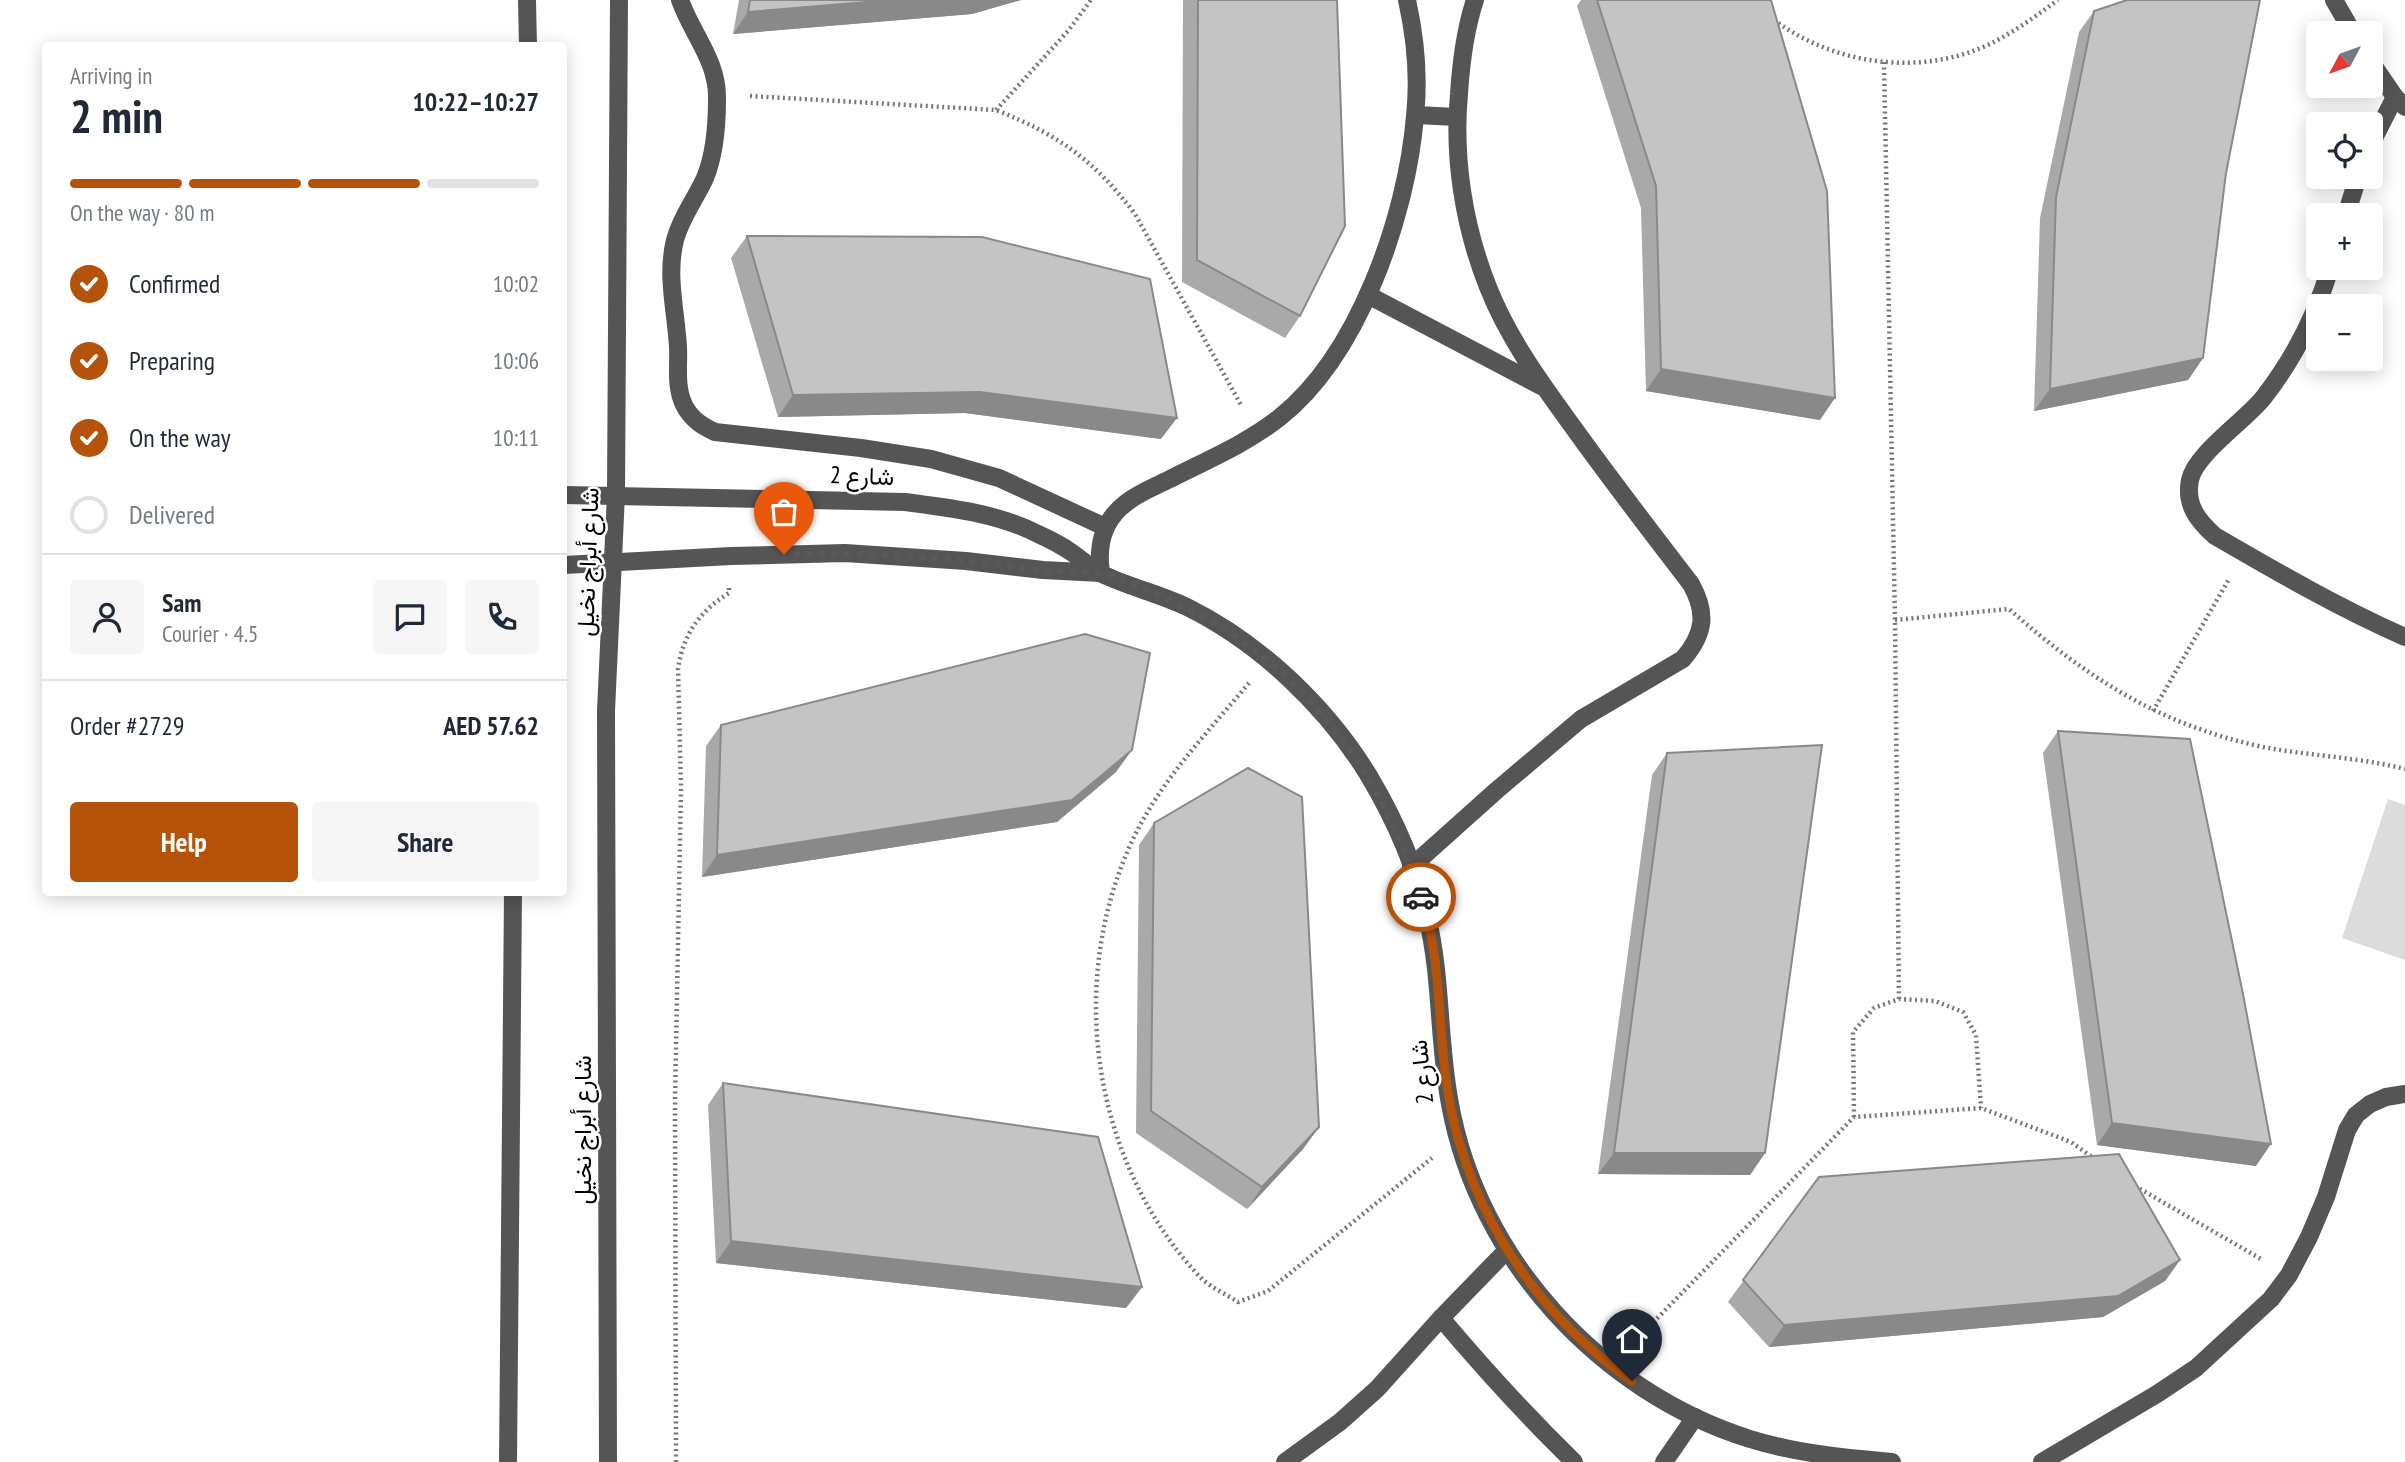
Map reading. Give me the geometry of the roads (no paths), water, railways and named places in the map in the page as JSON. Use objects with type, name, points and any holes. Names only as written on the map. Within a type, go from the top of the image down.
[{"type":"street","points":[[527,0],[528,42]]},
{"type":"street","name":"شارع أبراج نخيل","points":[[608,1462],[606,710],[616,494],[619,0]]},
{"type":"street","points":[[680,0],[713,69],[718,94],[709,168],[683,215],[675,241],[671,270],[679,390],[683,404],[691,416],[702,426],[715,432],[861,448],[931,459],[999,478],[1105,527]]},
{"type":"street","points":[[1101,573],[1100,542],[1114,513],[1132,499],[1257,434],[1301,398],[1329,367],[1351,332],[1368,295],[1389,236],[1402,188],[1416,115],[1415,62],[1407,0]]},
{"type":"street","points":[[1411,867],[1581,719],[1683,659],[1694,646],[1702,615],[1699,599],[1691,584],[1544,388],[1513,339],[1488,287],[1471,232],[1460,175],[1457,117],[1461,62],[1475,0]]},
{"type":"street","points":[[2334,0],[2346,21]]},
{"type":"street","points":[[2383,127],[2400,102],[2384,80]]},
{"type":"street","points":[[1416,115],[1457,117]]},
{"type":"street","points":[[2326,280],[2314,316],[2282,373],[2242,421],[2202,458],[2190,479],[2189,496],[2193,512],[2215,536],[2372,622],[2405,637]]},
{"type":"street","points":[[1368,295],[1544,388]]},
{"type":"street","name":"شارع 2","points":[[567,495],[905,502],[956,508],[1033,531],[1068,550],[1101,573],[1189,608],[1230,632],[1305,695],[1346,743],[1368,774],[1392,820],[1427,916],[1449,1103],[1457,1138],[1481,1202],[1507,1250],[1537,1292],[1572,1331],[1611,1366],[1654,1396],[1695,1417],[1803,1457],[1892,1462]]},
{"type":"street","name":"شارع 2","points":[[567,565],[731,556],[869,554],[1101,573]]},
{"type":"street","points":[[508,1462],[513,896]]},
{"type":"street","points":[[2042,1462],[2196,1368],[2271,1299],[2289,1275],[2309,1237],[2326,1197],[2347,1130],[2356,1115],[2370,1104],[2386,1097],[2405,1094]]},
{"type":"street","points":[[1285,1462],[1340,1422],[1377,1389],[1507,1250]]},
{"type":"street","points":[[1441,1318],[1533,1422],[1574,1462]]},
{"type":"street","points":[[1664,1462],[1695,1417]]}]
